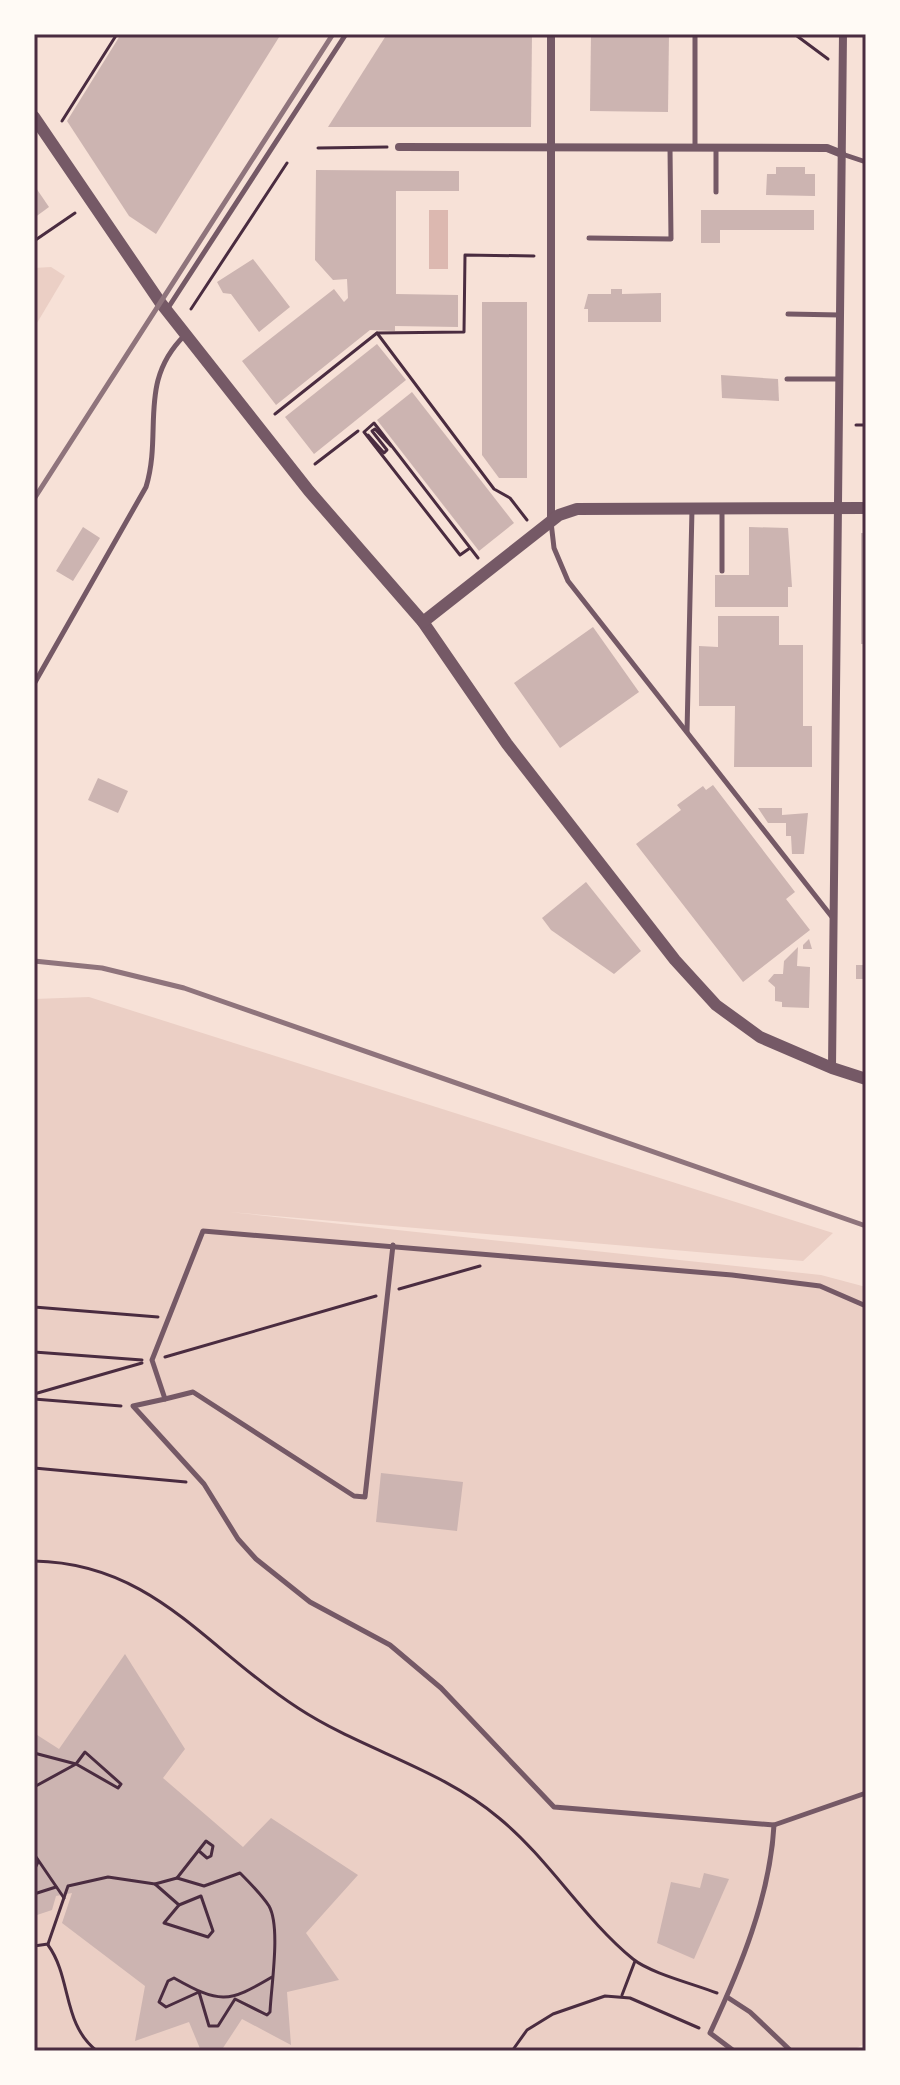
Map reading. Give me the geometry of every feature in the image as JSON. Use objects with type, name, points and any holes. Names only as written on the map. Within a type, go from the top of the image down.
[{"type":"street","points":[[551,34],[551,522]]},
{"type":"street","points":[[832,1068],[843,34]]},
{"type":"street","points":[[34,117],[166,310],[309,491],[423,622],[507,744],[675,960],[716,1005],[760,1037],[866,1079]]},
{"type":"street","points":[[399,147],[827,148],[842,154]]},
{"type":"street","points":[[423,622],[551,522],[577,509],[866,508]]},
{"type":"lane","points":[[166,310],[346,34]]},
{"type":"lane","points":[[695,34],[695,147]]},
{"type":"lane","points":[[589,238],[671,239],[670,147]]},
{"type":"lane","points":[[716,147],[716,192]]},
{"type":"lane","points":[[842,154],[858,162],[866,162]]},
{"type":"lane","points":[[788,314],[841,315]]},
{"type":"lane","points":[[34,684],[146,487],[152,470],[150,446],[159,370],[166,353],[185,334]]},
{"type":"lane","points":[[787,379],[841,379]]},
{"type":"lane","points":[[687,732],[692,508]]},
{"type":"lane","points":[[722,508],[722,571]]},
{"type":"lane","points":[[551,522],[554,548],[568,581],[835,921]]},
{"type":"lane","points":[[165,1399],[152,1360],[203,1231],[393,1245],[820,1286],[866,1306]]},
{"type":"lane","points":[[393,1245],[365,1497],[354,1496],[193,1392],[133,1406],[204,1484],[238,1539],[256,1559],[310,1602],[390,1645],[441,1688],[554,1807],[774,1825],[866,1793]]},
{"type":"lane","points":[[734,2051],[710,2033],[727,1997],[771,1872],[774,1825]]},
{"type":"lane","points":[[727,1997],[750,2012],[791,2051]]},
{"type":"path","points":[[62,121],[117,34]]},
{"type":"path","points":[[797,36],[828,59]]},
{"type":"path","points":[[318,148],[399,147]]},
{"type":"path","points":[[191,309],[287,163]]},
{"type":"path","points":[[34,241],[75,213]]},
{"type":"path","points":[[275,414],[377,333],[464,332],[465,255],[534,256]]},
{"type":"path","points":[[377,333],[494,489],[510,498],[527,520]]},
{"type":"path","points":[[470,548],[460,555],[364,432],[374,423],[478,558]]},
{"type":"path","points":[[856,425],[866,425]]},
{"type":"path","points":[[367,435],[369,433],[384,453],[387,450],[372,431],[375,429],[391,446]]},
{"type":"path","points":[[315,464],[358,431]]},
{"type":"path","points":[[34,1397],[486,1264]]},
{"type":"path","points":[[34,1307],[169,1318]]},
{"type":"path","points":[[34,1352],[152,1360]]},
{"type":"path","points":[[34,1397],[133,1406]]},
{"type":"path","points":[[34,1468],[204,1484]]},
{"type":"path","points":[[34,1561],[96,1569],[133,1583],[208,1636],[298,1709],[464,1792],[527,1844],[635,1961],[727,1997]]},
{"type":"path","points":[[34,1753],[76,1764],[118,1788],[121,1784],[85,1752],[76,1764],[34,1787]]},
{"type":"path","points":[[177,1878],[199,1851]]},
{"type":"path","points":[[34,1854],[36,1862],[64,1898]]},
{"type":"path","points":[[34,1870],[36,1862]]},
{"type":"path","points":[[48,1944],[68,1886],[93,1879],[155,1884],[177,1878],[204,1886],[240,1873],[270,1909],[270,2012],[267,2015],[235,1999],[199,1992],[174,1978],[168,1981],[159,2002],[166,2007],[199,1992]]},
{"type":"path","points":[[155,1884],[179,1905]]},
{"type":"path","points":[[34,1894],[56,1887]]},
{"type":"path","points":[[201,1896],[213,1931],[208,1937],[164,1923],[179,1905],[201,1896]]},
{"type":"path","points":[[34,1946],[48,1944]]},
{"type":"path","points":[[48,1944],[61,1963],[79,2034],[97,2051]]},
{"type":"path","points":[[622,1996],[635,1961]]},
{"type":"path","points":[[199,1992],[209,2026],[218,2026],[235,1999],[272,1977]]},
{"type":"path","points":[[512,2051],[527,2030],[553,2014],[605,1996],[622,1996],[710,2033]]},
{"type":"path","points":[[672,2026],[676,2018]]},
{"type":"shaded area","points":[[429,210],[448,210],[448,269],[429,269]]},
{"type":"shaded area","points":[[51,267],[65,276],[34,328],[34,268]]},
{"type":"shaded area","points":[[89,997],[833,1233],[803,1261],[229,1212],[821,1275],[866,1287],[866,2043],[851,2051],[34,2051],[34,999]]},
{"type":"building","points":[[121,34],[281,34],[156,234],[129,216],[67,121]]},
{"type":"building","points":[[387,34],[532,34],[531,127],[328,127]]},
{"type":"building","points":[[591,34],[669,34],[668,112],[590,111]]},
{"type":"building","points":[[776,167],[805,167],[805,174],[815,174],[815,196],[766,195],[767,174],[776,174]]},
{"type":"building","points":[[316,170],[459,171],[459,191],[396,191],[396,294],[458,295],[458,327],[395,326],[395,331],[370,330],[276,405],[242,361],[334,289],[344,302],[348,298],[347,279],[333,280],[315,260]]},
{"type":"building","points":[[34,185],[49,207],[34,218]]},
{"type":"building","points":[[701,210],[814,210],[814,230],[720,230],[720,243],[701,243]]},
{"type":"building","points":[[253,259],[290,307],[259,332],[231,294],[223,293],[217,282]]},
{"type":"building","points":[[611,289],[622,289],[622,294],[661,293],[661,322],[588,322],[588,309],[584,309],[588,294],[611,294]]},
{"type":"building","points":[[482,302],[527,302],[527,478],[499,478],[482,455]]},
{"type":"building","points":[[377,344],[406,380],[314,454],[285,417]]},
{"type":"building","points":[[721,375],[778,379],[779,401],[722,398]]},
{"type":"building","points":[[412,392],[514,523],[479,551],[377,420]]},
{"type":"building","points":[[83,527],[100,538],[73,581],[56,571]]},
{"type":"building","points":[[749,527],[788,528],[792,587],[788,587],[788,607],[715,607],[715,575],[749,575]]},
{"type":"building","points":[[861,533],[866,533],[866,644],[861,644]]},
{"type":"building","points":[[718,616],[779,616],[779,645],[803,645],[803,726],[812,726],[812,767],[734,767],[735,706],[699,706],[699,646],[718,647]]},
{"type":"building","points":[[593,627],[639,692],[560,748],[514,683]]},
{"type":"building","points":[[98,778],[128,791],[118,813],[88,800]]},
{"type":"building","points":[[713,785],[795,892],[786,899],[810,930],[743,982],[636,844],[681,810],[677,805],[703,786],[706,790]]},
{"type":"building","points":[[758,808],[782,808],[782,815],[808,813],[804,854],[792,854],[791,836],[786,836],[786,823],[768,823]]},
{"type":"building","points":[[586,882],[641,951],[614,974],[551,930],[542,918]]},
{"type":"building","points":[[809,939],[812,949],[803,949],[803,945]]},
{"type":"building","points":[[798,947],[797,966],[810,967],[809,1008],[782,1007],[782,1002],[775,1001],[775,987],[768,981],[774,974],[783,974],[784,961]]},
{"type":"building","points":[[856,965],[866,965],[866,979],[856,979]]},
{"type":"building","points":[[381,1473],[463,1482],[457,1531],[376,1522]]},
{"type":"building","points":[[125,1654],[185,1749],[163,1778],[243,1847],[271,1818],[358,1875],[306,1933],[339,1980],[287,1992],[291,2045],[242,2019],[221,2051],[201,2051],[189,2022],[135,2041],[145,1986],[62,1923],[72,1893],[56,1896],[52,1910],[34,1916],[34,1733],[59,1749]]},
{"type":"building","points":[[704,1873],[729,1879],[694,1959],[657,1943],[671,1882],[700,1888]]},
{"type":"railway","points":[[34,499],[333,34]]},
{"type":"railway","points":[[34,961],[102,968],[184,988],[866,1226]]}]
